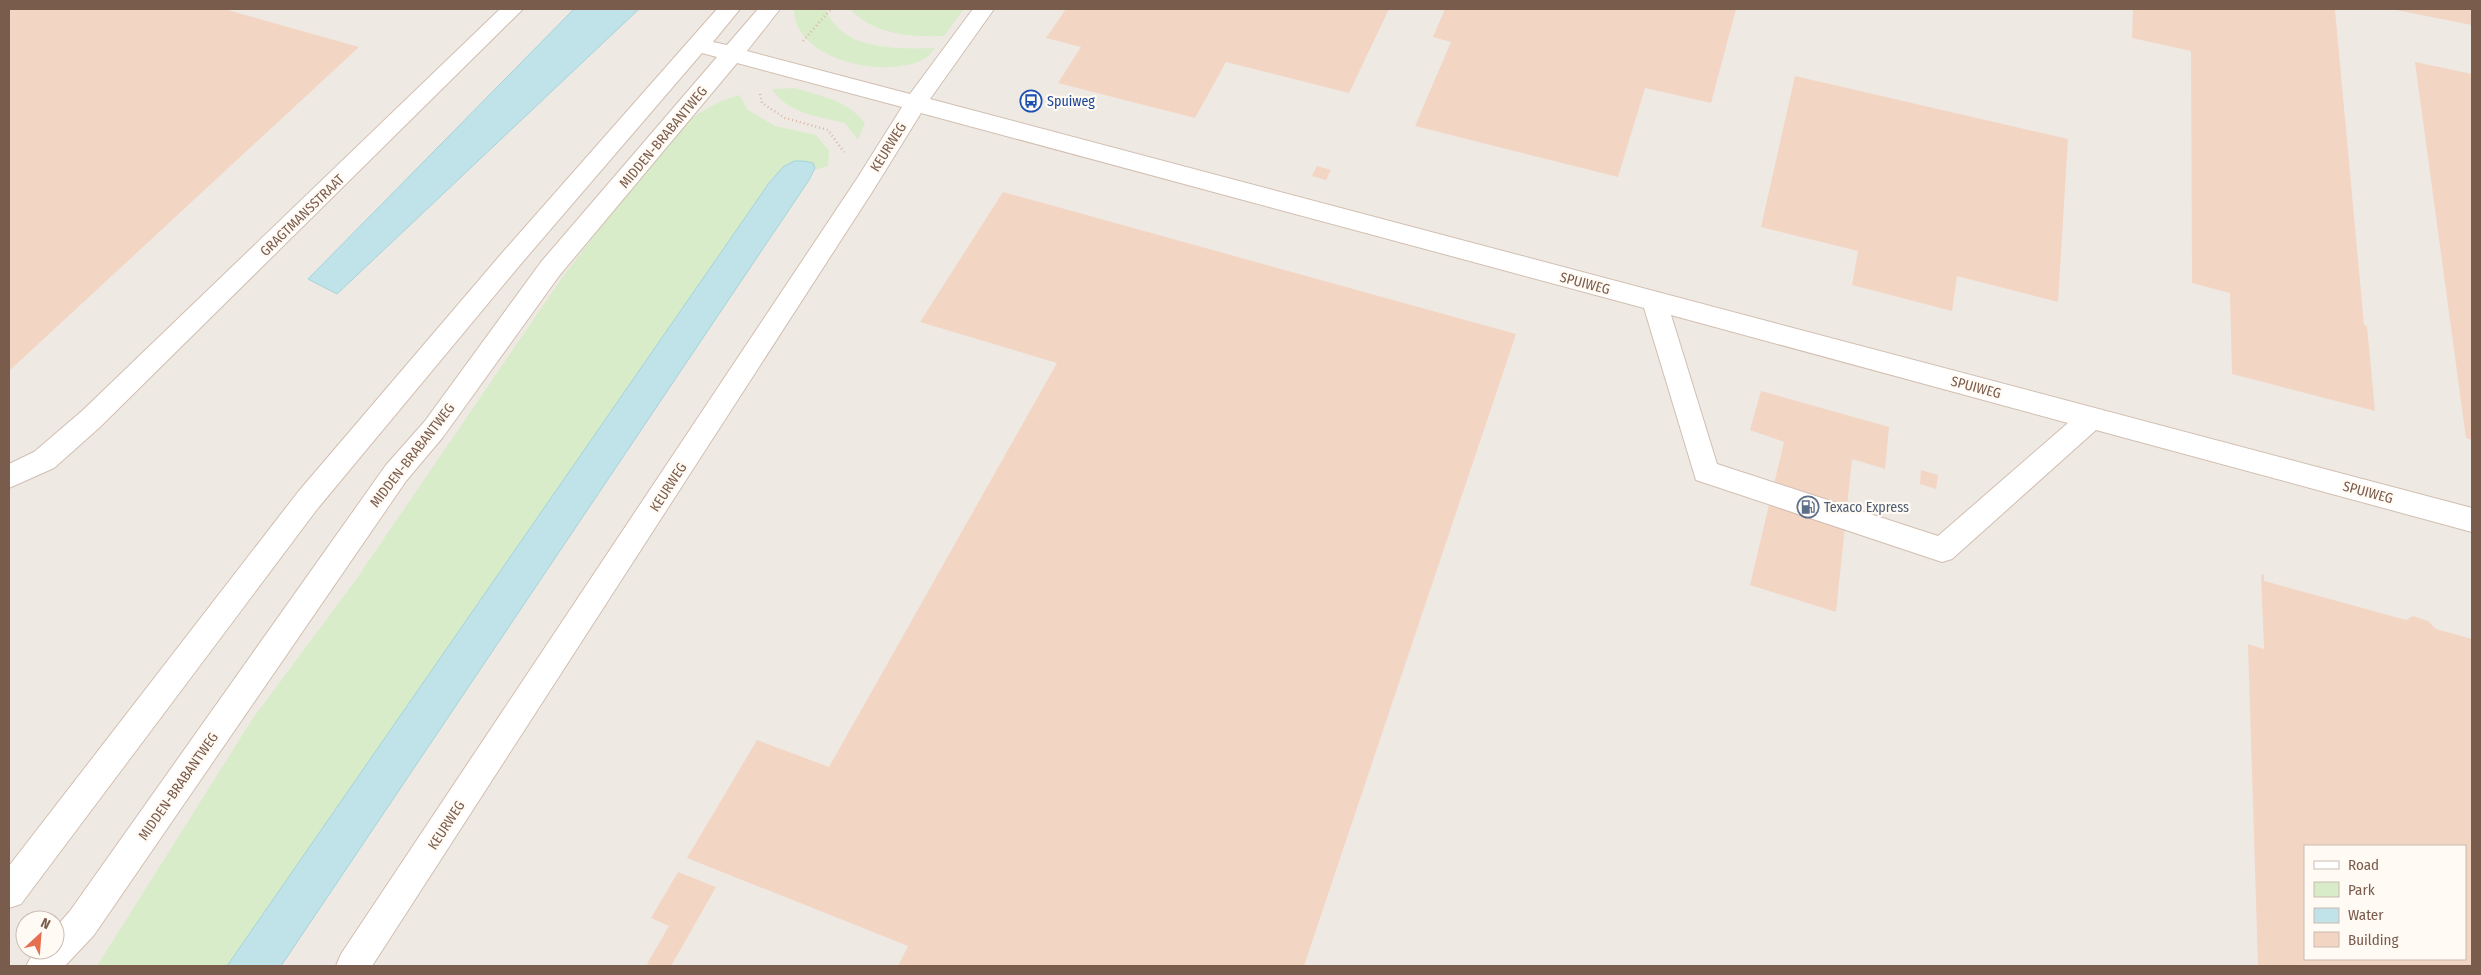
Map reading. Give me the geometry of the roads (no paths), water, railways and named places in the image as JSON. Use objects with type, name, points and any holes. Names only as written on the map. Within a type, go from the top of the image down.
[{"type":"street","name":"GRAGTMANSSTRAAT","points":[[9,477],[44,460],[91,420],[512,9]]},
{"type":"street","points":[[9,892],[308,500],[511,259],[728,9]]},
{"type":"street","name":"MIDDEN-BRABANTWEG","points":[[43,966],[82,924],[396,473],[434,429],[550,270],[770,9]]},
{"type":"street","name":"KEURWEG","points":[[353,966],[861,192],[915,104],[984,9]]},
{"type":"street","name":"SPUIWEG","points":[[698,45],[2472,520]]},
{"type":"street","points":[[1654,301],[1706,472],[1942,550],[2092,418]]},
{"type":"street","name":"MIDDEN-BRABANTWEG","points":[[65,966],[82,924]]},
{"type":"water","points":[[574,9],[639,9],[337,294],[308,279]]},
{"type":"water","points":[[794,161],[813,163],[815,168],[809,180],[281,966],[227,966],[769,183],[783,167]]},
{"type":"place","name":"Spuiweg","points":[[1031,101]]},
{"type":"place","name":"Texaco Express","points":[[1808,507]]}]
